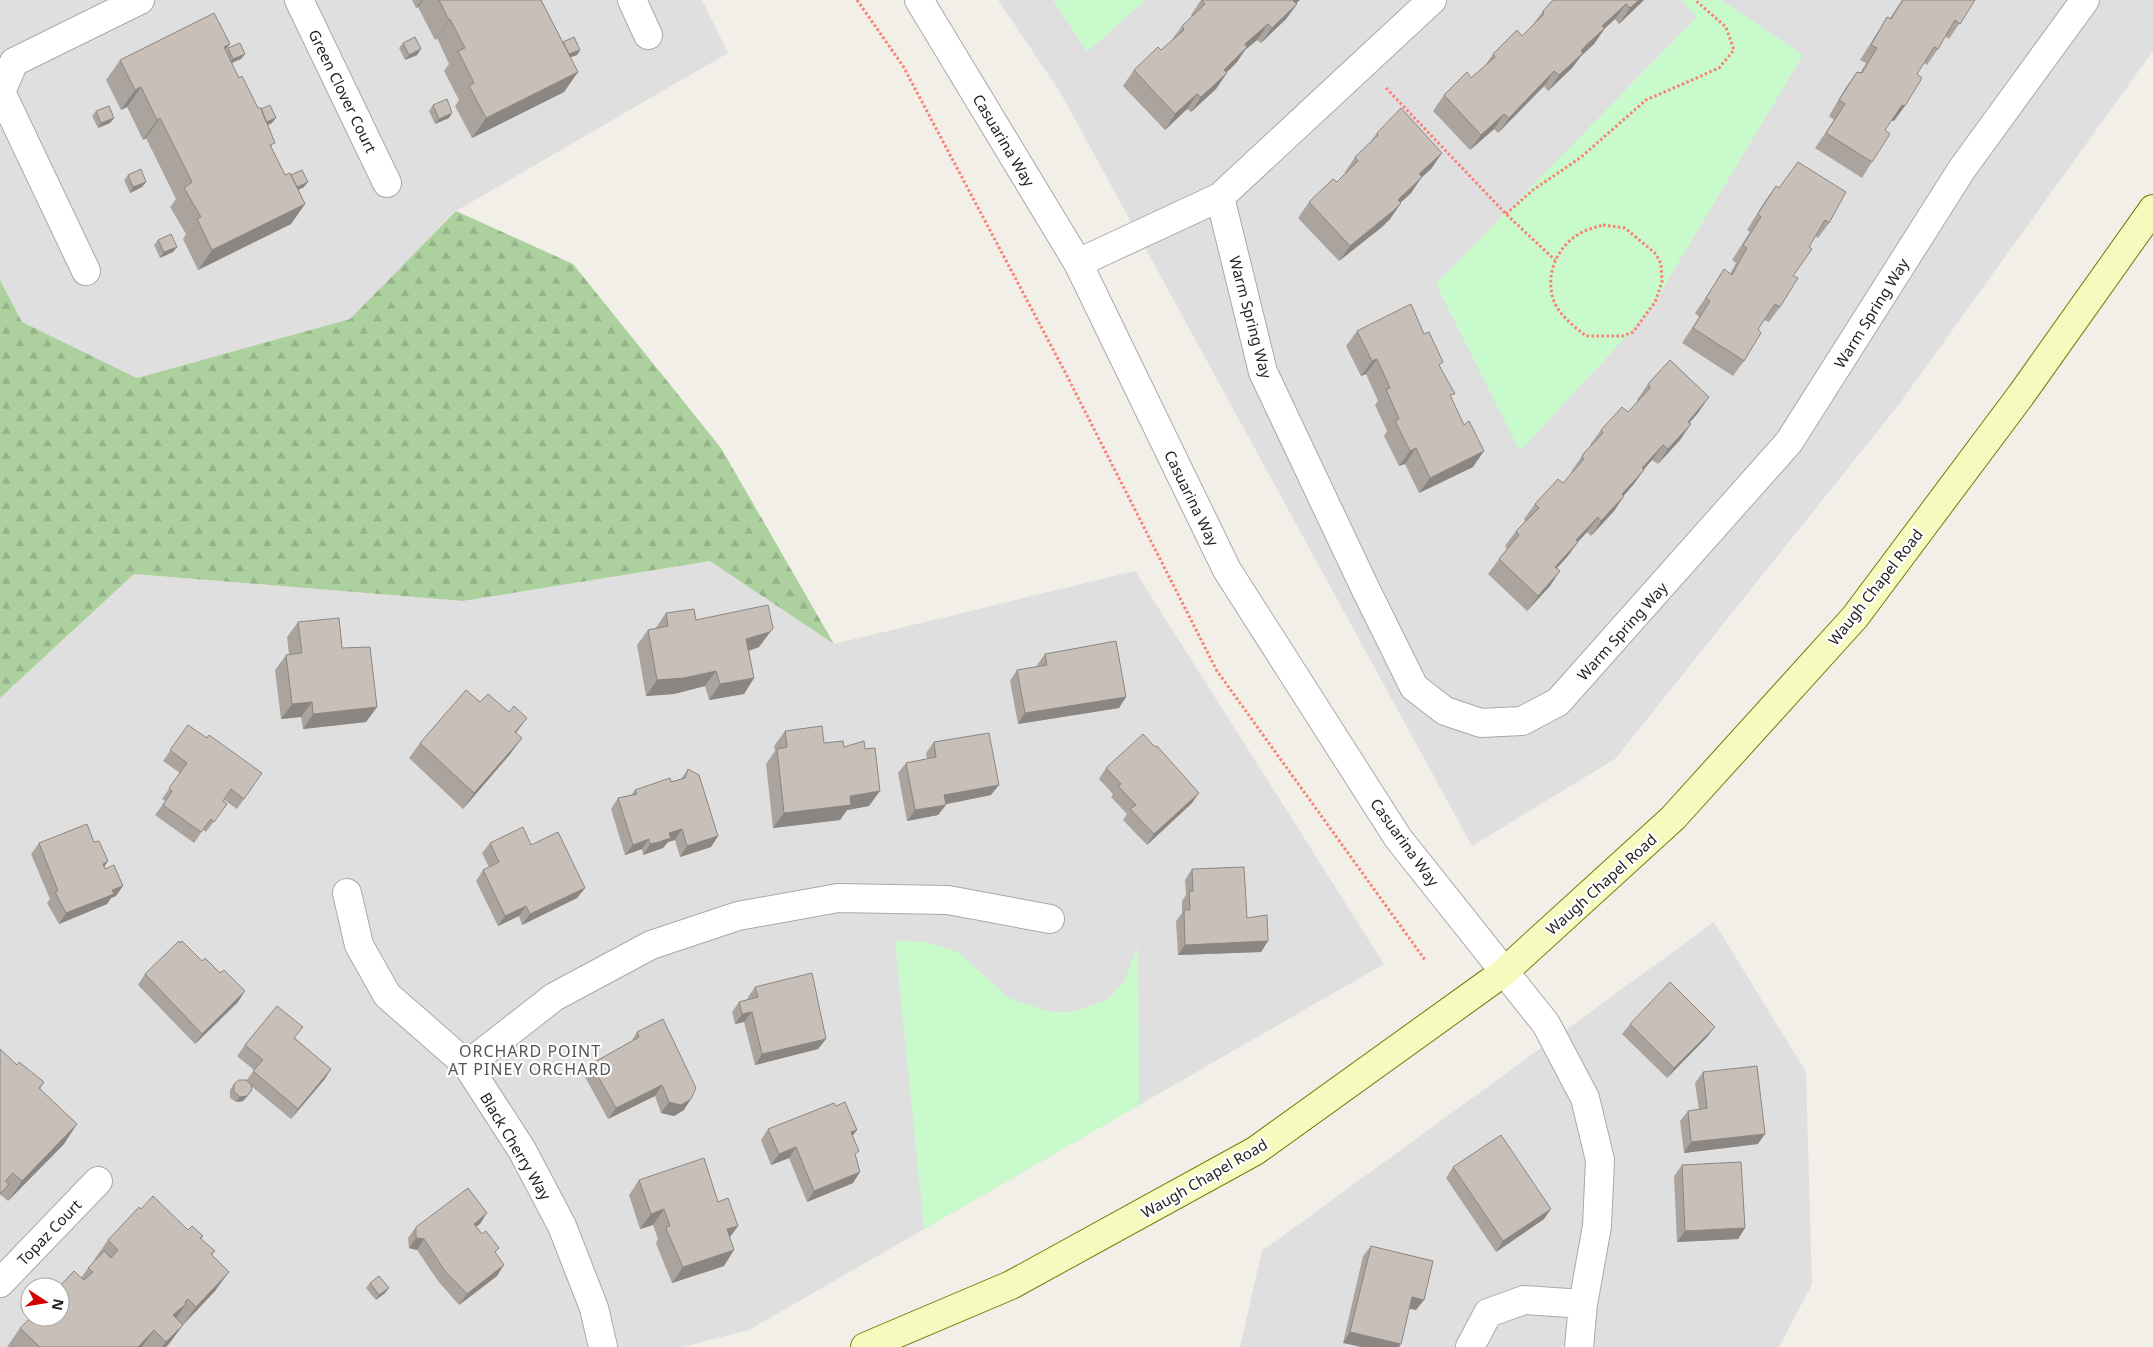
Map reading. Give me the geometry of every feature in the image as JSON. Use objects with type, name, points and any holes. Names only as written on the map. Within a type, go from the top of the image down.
[{"type":"main road","name":"Waugh Chapel Road","points":[[865,1347],[1011,1285],[1255,1151],[1504,972],[1673,818],[1854,617],[2021,395],[2153,209]]},
{"type":"street","points":[[86,272],[1,92],[14,62],[104,8],[140,0]]},
{"type":"street","name":"Green Clover Court","points":[[299,0],[387,183]]},
{"type":"street","points":[[632,0],[648,35]]},
{"type":"street","name":"Casuarina Way","points":[[919,0],[1078,263],[1226,570],[1398,838],[1546,1024],[1584,1098],[1600,1160],[1597,1226],[1583,1304],[1579,1347]]},
{"type":"street","points":[[1078,263],[1220,197],[1432,0]]},
{"type":"street","name":"Warm Spring Way","points":[[1220,197],[1263,372],[1414,687],[1445,711],[1481,723],[1522,721],[1558,702],[1789,442],[1962,169],[2074,3]]},
{"type":"street","name":"Black Cherry Way","points":[[347,893],[359,945],[387,995],[467,1066],[522,1150],[562,1226],[594,1308],[604,1347]]},
{"type":"street","points":[[467,1066],[554,997],[651,945],[738,916],[838,898],[948,900],[1050,919]]},
{"type":"street","name":"Topaz Court","points":[[0,1283],[98,1181]]},
{"type":"street","points":[[1470,1347],[1488,1313],[1506,1306],[1524,1300],[1583,1304]]},
{"type":"path","points":[[858,0],[902,66],[1065,372],[1217,671],[1425,960]]},
{"type":"path","points":[[1506,214],[1533,190],[1580,158],[1646,100],[1720,68],[1734,50],[1726,27],[1695,0]]},
{"type":"path","points":[[1369,58],[1389,81],[1384,86],[1506,214],[1555,260]]},
{"type":"path","points":[[1603,225],[1625,228],[1656,254],[1661,264],[1662,282],[1655,302],[1633,332],[1622,336],[1586,336],[1560,311],[1551,290],[1551,270],[1555,260],[1563,247],[1583,231],[1603,225]]},
{"type":"shaded area","points":[[0,0],[702,0],[728,53],[456,211],[350,319],[137,378],[22,322],[0,280]]},
{"type":"shaded area","points":[[998,0],[2153,0],[2153,51],[1897,407],[1615,759],[1472,846],[1060,92]]},
{"type":"shaded area","points":[[710,561],[834,644],[1135,571],[1384,964],[749,1330],[682,1347],[0,1347],[0,698],[134,574],[463,601]]},
{"type":"shaded area","points":[[1714,922],[1806,1072],[1812,1284],[1779,1347],[1240,1347],[1262,1251]]},
{"type":"green space","points":[[1053,0],[1145,0],[1087,52]]},
{"type":"green space","points":[[1681,0],[1721,0],[1803,55],[1648,313],[1520,451],[1436,284],[1697,17]]},
{"type":"green space","points":[[456,211],[573,264],[721,448],[834,644],[710,561],[463,601],[134,574],[0,698],[0,280],[22,322],[137,378],[350,319]]},
{"type":"green space","points":[[895,940],[927,942],[958,952],[1009,998],[1051,1012],[1072,1012],[1108,999],[1124,982],[1138,946],[1139,1105],[924,1229]]},
{"type":"building","points":[[439,0],[541,0],[578,72],[486,118],[469,86],[474,83],[458,51],[465,48]]},
{"type":"building","points":[[1202,0],[1294,0],[1297,4],[1272,28],[1268,24],[1245,44],[1247,47],[1224,70],[1227,73],[1201,97],[1197,94],[1175,114],[1134,70],[1158,47],[1161,50],[1184,30],[1182,26],[1205,4]]},
{"type":"building","points":[[1553,0],[1639,0],[1630,8],[1626,4],[1602,26],[1605,28],[1586,45],[1581,51],[1583,53],[1559,75],[1554,71],[1509,118],[1504,114],[1481,135],[1444,95],[1467,72],[1471,78],[1495,57],[1493,54],[1517,30],[1522,36],[1544,14],[1543,11]]},
{"type":"building","points":[[1903,0],[1975,0],[1960,24],[1955,20],[1938,49],[1934,47],[1917,74],[1922,78],[1905,106],[1902,105],[1885,130],[1890,134],[1872,162],[1826,133],[1845,104],[1839,100],[1857,72],[1862,73],[1877,48],[1871,45],[1887,17],[1891,19]]},
{"type":"building","points":[[214,13],[230,44],[224,47],[239,78],[242,76],[258,108],[261,108],[275,143],[270,145],[285,175],[290,173],[305,204],[212,250],[197,219],[201,217],[184,188],[192,182],[160,118],[157,120],[141,87],[135,90],[120,60]]},
{"type":"building","points":[[415,37],[421,49],[409,55],[403,43]]},
{"type":"building","points":[[574,37],[580,50],[569,54],[563,42]]},
{"type":"building","points":[[240,43],[245,54],[233,59],[228,48]]},
{"type":"building","points":[[447,99],[452,113],[439,119],[433,105]]},
{"type":"building","points":[[270,105],[276,118],[266,122],[261,109]]},
{"type":"building","points":[[109,106],[114,118],[101,123],[96,111]]},
{"type":"building","points":[[1401,108],[1442,153],[1419,174],[1422,177],[1398,200],[1401,203],[1350,246],[1309,202],[1333,179],[1337,182],[1358,161],[1355,157],[1378,135],[1377,133]]},
{"type":"building","points":[[1798,162],[1846,192],[1829,223],[1825,220],[1809,247],[1812,249],[1793,276],[1798,278],[1780,307],[1775,304],[1758,329],[1761,333],[1744,361],[1693,328],[1710,301],[1706,298],[1724,269],[1732,275],[1747,248],[1743,245],[1761,217],[1758,214],[1761,209],[1776,186],[1779,188]]},
{"type":"building","points":[[141,169],[146,182],[133,187],[128,175]]},
{"type":"building","points":[[302,170],[308,182],[297,187],[291,175]]},
{"type":"building","points":[[171,234],[177,247],[164,252],[158,240]]},
{"type":"building","points":[[1411,304],[1424,334],[1429,332],[1443,362],[1439,365],[1455,394],[1450,395],[1464,425],[1469,421],[1484,451],[1430,478],[1416,448],[1410,451],[1395,421],[1399,419],[1386,389],[1390,388],[1377,359],[1372,361],[1357,331]]},
{"type":"building","points":[[1670,360],[1709,397],[1688,422],[1691,424],[1668,449],[1663,445],[1622,494],[1624,496],[1601,521],[1598,517],[1576,540],[1578,542],[1555,567],[1560,571],[1538,596],[1499,559],[1519,535],[1516,531],[1539,508],[1535,504],[1558,479],[1563,483],[1584,459],[1582,457],[1584,453],[1603,433],[1601,430],[1622,407],[1628,412],[1650,388],[1648,384]]},
{"type":"building","points":[[768,605],[773,628],[770,632],[746,639],[754,678],[720,684],[716,671],[684,678],[657,680],[648,630],[668,626],[666,613],[694,609],[696,620]]},
{"type":"building","points":[[339,618],[342,648],[370,647],[377,707],[313,714],[312,702],[292,704],[286,655],[302,653],[298,622]]},
{"type":"building","points":[[1116,641],[1126,697],[1025,713],[1017,670],[1047,665],[1045,654]]},
{"type":"building","points":[[466,690],[480,702],[488,694],[509,712],[514,706],[527,718],[515,732],[522,738],[474,793],[420,743]]},
{"type":"building","points":[[188,725],[207,738],[209,735],[262,773],[244,799],[231,789],[223,801],[227,804],[214,822],[211,819],[201,832],[163,805],[172,791],[169,788],[187,763],[170,750]]},
{"type":"building","points":[[822,726],[824,743],[843,741],[844,747],[864,741],[865,749],[875,748],[880,791],[850,796],[851,805],[784,813],[777,749],[787,747],[785,731]]},
{"type":"building","points":[[989,733],[999,785],[944,795],[946,805],[915,810],[906,763],[936,757],[934,742]]},
{"type":"building","points":[[1143,734],[1155,747],[1157,746],[1199,793],[1154,834],[1130,809],[1136,805],[1118,786],[1121,784],[1106,768]]},
{"type":"building","points":[[688,769],[699,775],[718,836],[687,846],[682,829],[669,833],[671,838],[659,842],[650,844],[649,839],[633,845],[618,798],[637,794],[635,790],[670,778],[671,782],[685,778]]},
{"type":"building","points":[[87,824],[94,842],[99,841],[108,861],[103,864],[105,869],[114,865],[123,886],[112,890],[114,894],[66,913],[55,892],[58,891],[39,843]]},
{"type":"building","points":[[523,827],[531,845],[558,832],[585,888],[530,914],[526,906],[505,916],[483,870],[499,862],[490,843]]},
{"type":"building","points":[[1244,867],[1247,918],[1267,915],[1268,941],[1185,945],[1184,910],[1190,910],[1189,891],[1193,891],[1192,869]]},
{"type":"building","points":[[179,941],[180,943],[182,941],[202,961],[205,958],[220,973],[224,970],[245,991],[202,1034],[145,974]]},
{"type":"building","points":[[812,973],[826,1039],[762,1054],[752,1012],[742,1014],[739,1002],[758,997],[755,987]]},
{"type":"building","points":[[1670,982],[1715,1027],[1674,1068],[1630,1024]]},
{"type":"building","points":[[277,1006],[303,1027],[294,1038],[331,1069],[298,1109],[253,1071],[263,1060],[245,1045]]},
{"type":"building","points":[[663,1019],[696,1088],[691,1099],[681,1105],[669,1102],[662,1085],[616,1108],[591,1064],[639,1037],[637,1032]]},
{"type":"building","points":[[0,1049],[17,1065],[19,1062],[44,1082],[39,1088],[77,1124],[22,1181],[13,1173],[5,1181],[9,1184],[0,1194]]},
{"type":"building","points":[[1757,1066],[1765,1134],[1691,1142],[1688,1111],[1707,1108],[1703,1072]]},
{"type":"building","points":[[239,1080],[246,1080],[251,1084],[252,1090],[247,1096],[240,1097],[234,1092],[234,1084]]},
{"type":"building","points":[[845,1102],[857,1130],[851,1132],[859,1151],[855,1154],[860,1172],[814,1191],[796,1147],[779,1154],[768,1129],[834,1103],[836,1106]]},
{"type":"building","points":[[1501,1135],[1551,1209],[1503,1241],[1453,1167]]},
{"type":"building","points":[[704,1158],[718,1202],[728,1198],[738,1226],[727,1229],[734,1250],[683,1267],[667,1231],[666,1227],[670,1226],[664,1209],[651,1214],[639,1180]]},
{"type":"building","points":[[1741,1162],[1745,1228],[1685,1231],[1682,1165]]},
{"type":"building","points":[[468,1188],[487,1213],[474,1224],[482,1234],[486,1231],[499,1248],[495,1252],[504,1265],[467,1294],[445,1271],[424,1239],[416,1238],[416,1227]]},
{"type":"building","points":[[153,1196],[188,1230],[192,1226],[203,1236],[200,1238],[215,1251],[211,1254],[229,1272],[196,1307],[188,1299],[185,1302],[186,1304],[173,1315],[183,1325],[166,1342],[154,1330],[138,1347],[40,1347],[20,1328],[70,1327],[70,1277],[68,1277],[74,1271],[84,1280],[93,1272],[88,1268],[104,1251],[111,1258],[118,1250],[108,1240],[139,1207],[141,1209]]},
{"type":"building","points":[[1371,1246],[1433,1261],[1424,1300],[1412,1297],[1401,1344],[1350,1332]]},
{"type":"building","points":[[379,1276],[389,1288],[379,1295],[370,1283]]},
{"type":"district","name":"ORCHARD POINT AT PINEY ORCHARD","points":[[530,1060]]}]
